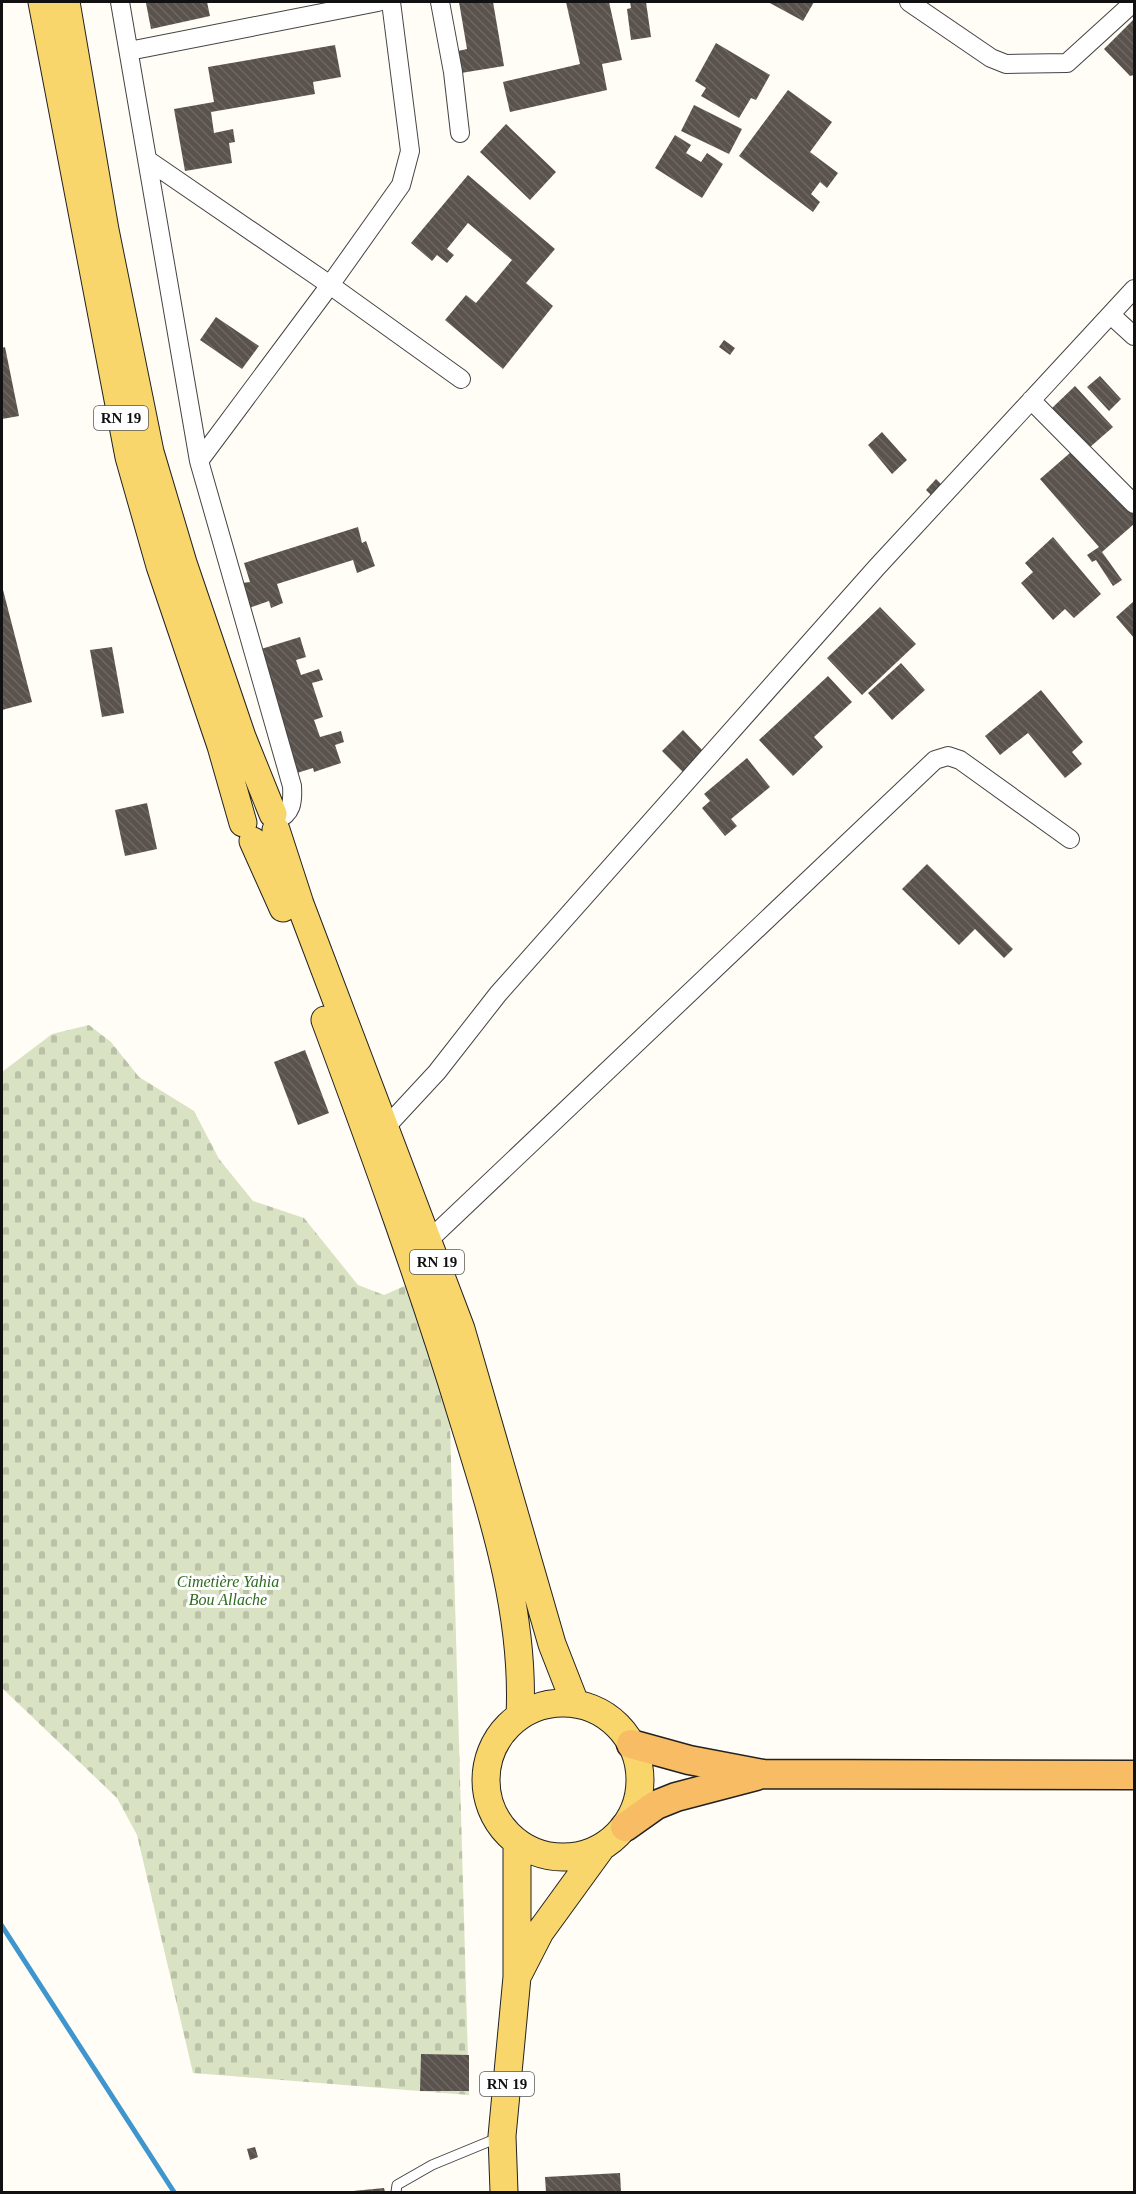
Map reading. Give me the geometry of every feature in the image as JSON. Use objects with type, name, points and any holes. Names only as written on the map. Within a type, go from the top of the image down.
[{"type":"highway","points":[[632,1744],[689,1760],[763,1774],[1134,1775]]},
{"type":"highway","points":[[625,1827],[656,1805],[676,1797],[763,1774]]},
{"type":"main road","name":"RN 19","points":[[42,2],[129,457],[160,566],[221,746],[264,826],[300,904],[429,1240],[461,1329],[552,1644],[575,1703]]},
{"type":"main road","name":"RN 19","points":[[66,2],[105,230],[150,452],[242,737],[280,902],[385,1182],[439,1339],[482,1480],[501,1548],[516,1618],[521,1662],[520,1716]]},
{"type":"main road","points":[[555,1703],[575,1703],[598,1711],[617,1725],[632,1744],[639,1764],[640,1786],[635,1808],[625,1827],[601,1848],[581,1855],[559,1857],[537,1853],[517,1842],[500,1824],[489,1802],[486,1778],[490,1754],[502,1732],[520,1716],[537,1707],[555,1703]]},
{"type":"main road","name":"RN 19","points":[[504,2193],[502,2136],[517,1977],[517,1842]]},
{"type":"main road","name":"RN 19","points":[[517,1977],[540,1932],[601,1848]]},
{"type":"street","points":[[120,2],[199,461],[292,786],[290,809],[286,815],[264,826]]},
{"type":"street","points":[[129,51],[378,2]]},
{"type":"street","points":[[199,461],[401,185],[410,151],[391,2]]},
{"type":"street","points":[[440,2],[453,72],[460,134]]},
{"type":"street","points":[[909,2],[991,58],[1006,64],[1067,63],[1134,2]]},
{"type":"street","points":[[149,161],[330,285],[461,379]]},
{"type":"street","points":[[386,1127],[437,1072],[498,994],[877,567],[1134,289]]},
{"type":"street","points":[[1111,315],[1134,336]]},
{"type":"street","points":[[1031,400],[1134,504]]},
{"type":"street","points":[[429,1240],[935,760],[948,756],[960,760],[1070,839]]},
{"type":"lane","points":[[396,2193],[397,2185],[432,2165],[502,2136]]},
{"type":"green space","name":"Cimetière Yahia Bou Allache","points":[[89,1025],[111,1042],[139,1077],[194,1111],[219,1159],[253,1201],[304,1218],[358,1285],[384,1295],[409,1284],[450,1425],[469,2095],[193,2073],[137,1835],[117,1798],[2,1688],[2,1072],[52,1034]]},
{"type":"building","points":[[207,2],[210,16],[151,29],[146,3]]},
{"type":"building","points":[[459,2],[493,2],[504,66],[461,73],[458,51],[467,49]]},
{"type":"building","points":[[566,2],[609,2],[622,60],[602,64],[607,90],[510,112],[503,82],[580,64]]},
{"type":"building","points":[[630,2],[646,2],[651,37],[631,40],[627,9],[631,8]]},
{"type":"building","points":[[768,2],[814,2],[803,21]]},
{"type":"building","points":[[1134,19],[1134,75],[1130,76],[1104,49]]},
{"type":"building","points":[[716,43],[770,75],[756,100],[751,98],[739,118],[701,96],[706,88],[695,81]]},
{"type":"building","points":[[335,45],[341,77],[313,82],[315,94],[211,112],[214,133],[233,129],[235,142],[229,143],[232,163],[185,171],[174,109],[214,102],[208,67]]},
{"type":"building","points":[[788,90],[832,122],[810,152],[838,173],[827,188],[820,182],[811,194],[820,202],[813,212],[739,156]]},
{"type":"building","points":[[694,105],[742,129],[729,154],[681,131]]},
{"type":"building","points":[[506,124],[556,172],[530,200],[480,152]]},
{"type":"building","points":[[675,135],[691,145],[686,153],[701,162],[707,153],[723,164],[702,198],[655,168]]},
{"type":"building","points":[[468,175],[555,249],[526,283],[553,306],[503,369],[445,320],[466,295],[476,303],[512,260],[468,223],[447,249],[454,255],[447,263],[437,255],[432,261],[411,243]]},
{"type":"building","points":[[216,317],[259,346],[242,369],[200,340]]},
{"type":"building","points":[[724,340],[735,348],[730,355],[719,347]]},
{"type":"building","points":[[5,347],[19,416],[2,419],[2,348]]},
{"type":"building","points":[[1100,376],[1121,399],[1109,411],[1087,387]]},
{"type":"building","points":[[1075,386],[1113,427],[1089,448],[1052,408]]},
{"type":"building","points":[[882,432],[907,460],[892,474],[868,445]]},
{"type":"building","points":[[1078,446],[1134,512],[1134,524],[1102,552],[1122,580],[1113,586],[1096,560],[1092,562],[1087,555],[1099,547],[1040,479]]},
{"type":"building","points":[[936,479],[944,487],[934,498],[926,490]]},
{"type":"building","points":[[358,527],[362,543],[366,541],[375,566],[357,573],[353,560],[277,584],[283,603],[271,608],[269,601],[249,608],[242,583],[250,582],[244,563]]},
{"type":"building","points":[[1053,537],[1101,594],[1074,618],[1065,609],[1053,620],[1021,583],[1033,572],[1025,563]]},
{"type":"building","points":[[2,586],[32,702],[2,710]]},
{"type":"building","points":[[1134,601],[1134,638],[1116,617]]},
{"type":"building","points":[[880,607],[916,644],[862,695],[827,658]]},
{"type":"building","points":[[300,637],[306,657],[296,660],[301,675],[319,669],[323,680],[312,683],[323,717],[314,720],[320,737],[341,731],[344,742],[335,745],[341,763],[314,772],[313,768],[297,773],[258,650]]},
{"type":"building","points":[[112,647],[124,713],[102,717],[90,650]]},
{"type":"building","points":[[901,663],[925,690],[892,720],[868,693]]},
{"type":"building","points":[[828,676],[852,702],[814,737],[823,747],[793,776],[759,740]]},
{"type":"building","points":[[1041,690],[1083,742],[1072,752],[1082,764],[1065,778],[1028,733],[1000,755],[985,736]]},
{"type":"building","points":[[683,730],[704,752],[683,772],[662,751]]},
{"type":"building","points":[[747,758],[770,787],[731,819],[737,826],[725,836],[702,808],[710,801],[704,794]]},
{"type":"building","points":[[147,803],[157,849],[125,856],[115,810]]},
{"type":"building","points":[[927,864],[1013,949],[1004,958],[975,929],[959,945],[902,889]]},
{"type":"building","points":[[305,1050],[329,1113],[298,1125],[274,1062]]},
{"type":"building","points":[[421,2054],[469,2055],[469,2091],[420,2091]]},
{"type":"building","points":[[255,2147],[258,2157],[250,2160],[247,2149]]},
{"type":"building","points":[[620,2173],[621,2192],[546,2192],[545,2177]]},
{"type":"building","points":[[384,2188],[385,2192],[353,2192],[353,2191]]},
{"type":"waterway","points":[[2,1926],[174,2192]]}]
